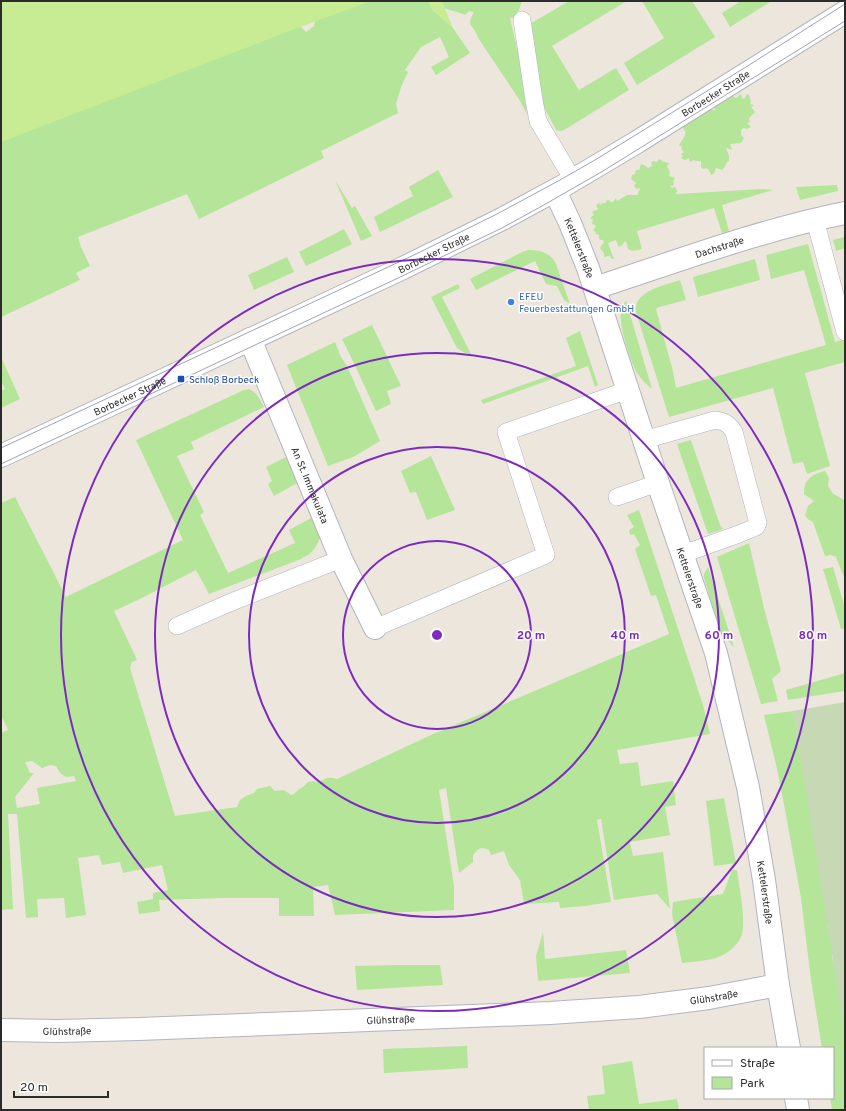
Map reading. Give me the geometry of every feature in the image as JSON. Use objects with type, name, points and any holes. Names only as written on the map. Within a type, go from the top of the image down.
[{"type":"street","name":"Borbecker Straße","points":[[1,456],[462,239],[564,186],[845,12]]},
{"type":"street","name":"Kettelerstraße","points":[[564,186],[570,223],[595,288],[658,483],[716,652],[748,787],[789,1047]]},
{"type":"street","name":"Dachstraße","points":[[595,288],[755,236],[845,213]]},
{"type":"street","name":"An St. Immakulata","points":[[250,339],[341,559],[375,628]]},
{"type":"street","name":"Glühstraße","points":[[1,1030],[58,1031],[139,1029],[550,1013],[639,1007],[709,998],[778,985]]},
{"type":"street","points":[[796,1099],[798,1110]]},
{"type":"lane","points":[[522,20],[538,121],[564,186]]},
{"type":"lane","points":[[815,220],[845,332]]},
{"type":"lane","points":[[375,628],[546,555],[540,516],[506,432],[628,390]]},
{"type":"lane","points":[[644,440],[715,420],[728,424],[734,432],[758,523],[756,527],[683,554]]},
{"type":"lane","points":[[617,497],[658,483]]},
{"type":"lane","points":[[177,626],[229,603],[341,559]]},
{"type":"green space","points":[[1,1],[371,1],[1,142]]},
{"type":"green space","points":[[318,1],[522,1],[519,10],[513,18],[510,18],[520,62],[527,114],[519,99],[471,26],[470,21],[474,12],[469,11],[465,15],[439,6],[433,10],[453,28],[470,53],[436,75],[431,67],[449,57],[440,37],[421,47],[405,70],[408,72],[401,87],[396,104],[398,113],[321,151],[324,158],[199,219],[187,194],[78,237],[90,266],[76,273],[80,280],[1,317],[1,71],[295,21],[306,32],[314,26]]},
{"type":"green space","points":[[428,1],[442,1],[453,28],[432,10]]},
{"type":"green space","points":[[569,1],[627,1],[552,46],[579,90],[616,68],[629,90],[560,131],[556,130],[541,101],[530,24]]},
{"type":"green space","points":[[642,1],[692,1],[715,37],[637,85],[624,63],[664,38]]},
{"type":"green space","points":[[741,1],[770,2],[730,27],[722,13]]},
{"type":"green space","points":[[742,93],[741,95],[743,99],[747,94],[749,95],[751,101],[750,104],[754,105],[751,107],[755,112],[749,118],[750,122],[747,123],[751,127],[747,129],[743,128],[741,130],[741,135],[744,138],[741,143],[730,144],[732,150],[726,148],[729,161],[724,168],[722,170],[716,168],[714,174],[711,175],[709,170],[701,167],[701,161],[694,160],[690,162],[689,158],[685,160],[681,158],[683,156],[681,154],[684,152],[681,149],[682,146],[679,146],[685,133],[682,126],[687,121],[692,122],[694,117],[701,115],[701,112],[708,108],[716,111],[714,107],[716,103],[724,99],[728,99],[731,95],[736,98]]},
{"type":"green space","points":[[659,159],[669,163],[667,166],[670,172],[669,176],[675,178],[673,186],[670,186],[672,188],[675,187],[677,190],[676,194],[763,189],[773,190],[722,205],[729,231],[722,233],[714,208],[637,231],[642,249],[633,251],[628,249],[626,241],[622,246],[620,245],[619,248],[616,240],[608,243],[613,257],[615,258],[612,259],[610,256],[604,257],[604,253],[600,248],[604,241],[599,239],[599,235],[595,234],[596,232],[593,230],[596,227],[592,224],[593,219],[590,219],[594,215],[592,212],[598,209],[596,205],[599,203],[601,205],[609,200],[613,202],[616,198],[617,201],[627,195],[638,195],[640,189],[637,189],[634,186],[636,183],[631,179],[632,175],[635,174],[636,170],[639,170],[641,164],[648,168],[652,166],[651,163],[653,161],[657,162]]},
{"type":"green space","points":[[438,170],[453,197],[380,232],[374,217],[413,196],[409,187]]},
{"type":"green space","points":[[335,180],[352,208],[355,206],[372,236],[361,241]]},
{"type":"green space","points":[[837,185],[838,191],[800,200],[796,187]]},
{"type":"green space","points":[[344,229],[352,244],[306,266],[299,252]]},
{"type":"green space","points":[[845,237],[845,248],[836,251],[833,240]]},
{"type":"green space","points":[[808,244],[835,342],[845,339],[845,362],[805,373],[830,466],[807,474],[803,462],[793,464],[773,388],[669,417],[636,312],[636,306],[643,295],[648,292],[655,288],[680,280],[686,300],[656,309],[673,371],[676,388],[826,345],[804,270],[771,279],[766,255]]},
{"type":"green space","points":[[528,250],[545,253],[554,260],[570,304],[564,300],[557,286],[546,284],[535,261],[476,290],[470,279]]},
{"type":"green space","points":[[287,257],[294,272],[254,290],[248,275]]},
{"type":"green space","points":[[755,259],[760,280],[698,297],[693,277]]},
{"type":"green space","points":[[458,284],[460,288],[442,297],[471,354],[465,353],[457,348],[431,297]]},
{"type":"green space","points":[[626,301],[652,389],[637,373],[625,342],[621,323],[621,308]]},
{"type":"green space","points":[[372,325],[401,386],[387,391],[391,404],[376,411],[342,339]]},
{"type":"green space","points":[[580,331],[598,385],[595,387],[588,366],[483,404],[481,400],[576,366],[566,338]]},
{"type":"green space","points":[[335,342],[380,441],[353,457],[328,466],[287,365]]},
{"type":"green space","points":[[1,357],[20,399],[1,408],[1,391],[5,389],[1,381]]},
{"type":"green space","points":[[249,389],[254,392],[264,407],[191,442],[194,449],[177,456],[204,512],[200,515],[228,573],[295,543],[289,530],[313,517],[320,538],[313,551],[301,559],[209,594],[196,570],[114,611],[137,660],[132,662],[130,668],[175,816],[237,807],[240,800],[254,793],[257,789],[270,786],[275,791],[284,790],[291,795],[308,782],[314,781],[319,783],[327,778],[337,779],[431,735],[669,634],[656,595],[651,596],[635,549],[640,545],[634,534],[630,535],[629,530],[634,527],[627,515],[639,510],[703,705],[710,734],[617,750],[620,764],[638,762],[641,786],[673,781],[676,805],[665,807],[670,835],[630,842],[633,856],[663,852],[670,909],[657,894],[614,900],[601,819],[597,820],[611,902],[560,908],[559,902],[524,904],[520,880],[509,865],[504,851],[491,855],[489,850],[483,848],[480,849],[473,855],[473,862],[459,873],[446,788],[439,790],[454,886],[454,910],[335,915],[328,885],[313,887],[314,916],[279,916],[279,898],[159,900],[160,911],[139,914],[137,902],[153,899],[153,893],[168,890],[162,865],[123,873],[120,862],[102,865],[99,855],[78,858],[86,915],[66,918],[64,898],[37,899],[38,917],[26,918],[17,814],[8,814],[13,909],[1,910],[1,733],[8,730],[1,715],[1,503],[15,497],[66,597],[183,540],[136,440]],"holes":[[[32,761],[42,768],[50,765],[56,766],[60,773],[66,777],[74,776],[76,781],[37,788],[40,804],[17,808],[15,797],[34,773],[30,773],[25,762]]]},
{"type":"green space","points":[[691,440],[720,525],[723,529],[709,534],[677,444]]},
{"type":"green space","points":[[431,456],[455,510],[427,520],[416,492],[410,493],[401,471]]},
{"type":"green space","points":[[286,457],[297,483],[274,496],[268,484],[272,481],[266,467]]},
{"type":"green space","points":[[825,471],[829,478],[828,486],[833,494],[845,500],[845,580],[836,557],[831,555],[825,556],[813,522],[805,516],[808,506],[814,501],[804,494],[805,485],[809,478]]},
{"type":"green space","points":[[749,543],[764,608],[781,671],[772,679],[778,701],[761,704],[717,557]]},
{"type":"green space","points":[[708,567],[734,647],[723,636],[720,630],[704,578],[704,574]]},
{"type":"green space","points":[[833,567],[845,608],[845,628],[841,629],[823,569]]},
{"type":"green space","points":[[845,673],[845,691],[788,700],[786,690]]},
{"type":"green space","points":[[845,702],[845,1034],[793,711]]},
{"type":"green space","points":[[793,711],[828,920],[827,924],[834,952],[832,956],[845,1021],[845,1110],[832,1110],[830,1099],[834,1099],[834,1047],[822,1047],[811,980],[801,898],[777,769],[764,715]]},
{"type":"green space","points":[[724,798],[736,863],[714,866],[706,801]]},
{"type":"green space","points":[[732,870],[737,870],[743,914],[743,931],[739,941],[729,951],[716,958],[682,963],[672,914],[673,902],[723,894]]},
{"type":"green space","points":[[543,932],[545,959],[626,950],[630,973],[538,981],[536,956]]},
{"type":"green space","points":[[440,965],[443,985],[357,990],[355,966]]},
{"type":"green space","points":[[467,1046],[468,1068],[384,1073],[383,1049]]},
{"type":"green space","points":[[632,1061],[639,1104],[677,1099],[679,1110],[589,1110],[587,1096],[605,1094],[602,1066]]},
{"type":"tram line","points":[[1,448],[416,254],[497,214],[595,160],[845,4]]},
{"type":"tram line","points":[[1,464],[502,228],[603,171],[845,21]]},
{"type":"place","name":"EFEU Feuerbestattungen GmbH","points":[[511,302]]},
{"type":"place","name":"Schloß Borbeck","points":[[181,379]]}]
